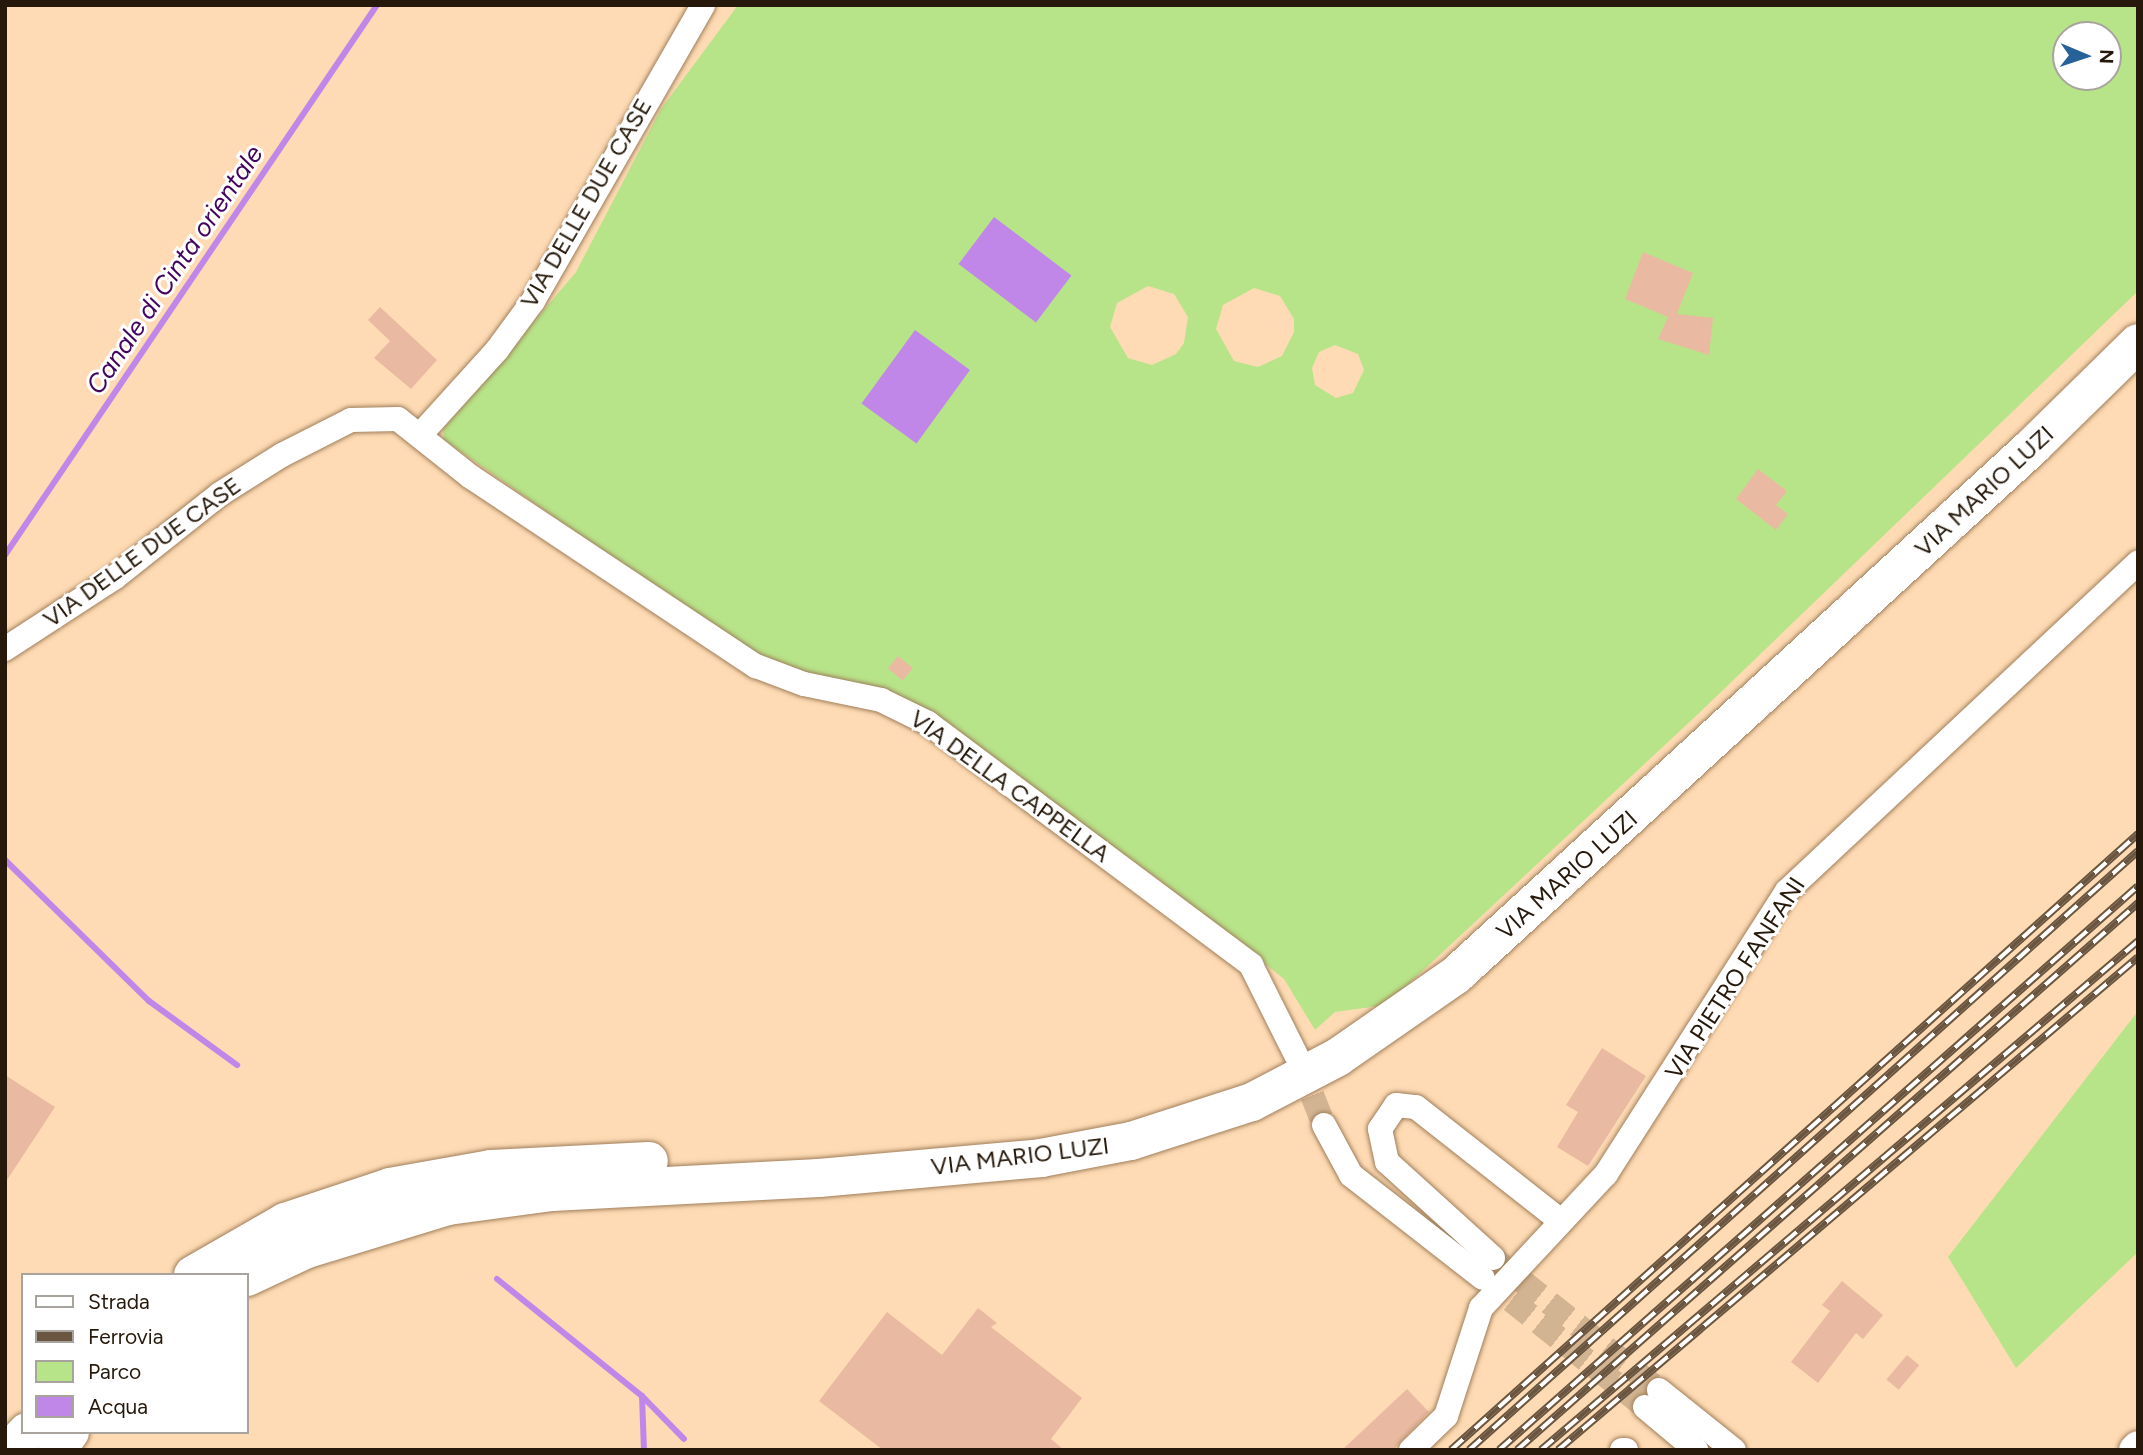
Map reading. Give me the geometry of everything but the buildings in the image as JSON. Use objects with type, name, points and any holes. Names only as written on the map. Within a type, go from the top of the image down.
[{"type":"main road","name":"VIA MARIO LUZI","points":[[248,1277],[368,1228],[491,1199],[1041,1158],[1174,1129],[1252,1102],[1395,1020],[1540,901],[2125,355],[2138,334]]},
{"type":"main road","name":"VIA MARIO LUZI","points":[[196,1273],[285,1222],[390,1187],[457,1174],[562,1163],[737,1159],[906,1169]]},
{"type":"main road","points":[[10,1450],[27,1434]]},
{"type":"main road","points":[[19,1450],[28,1434]]},
{"type":"main road","points":[[57,1450],[68,1434]]},
{"type":"street","name":"VIA DELLE DUE CASE","points":[[5,649],[114,578],[220,494],[332,427],[389,417],[420,435],[533,301],[703,5]]},
{"type":"street","name":"VIA DELLA CAPPELLA","points":[[420,435],[471,477],[756,666],[804,684],[881,699],[928,723],[1251,965],[1296,1055]]},
{"type":"street","name":"VIA PIETRO FANFANI","points":[[1411,1450],[1446,1416],[1477,1315],[1606,1174],[1787,891],[2138,562]]},
{"type":"street","points":[[1324,1125],[1351,1175],[1488,1268],[1387,1163],[1380,1129],[1396,1105],[1416,1107],[1561,1221]]},
{"type":"street","points":[[1696,1450],[1652,1399],[1734,1450]]},
{"type":"green space","points":[[738,5],[2138,5],[2138,291],[1697,715],[1386,1005],[1335,1012],[1315,1030],[1284,979],[1157,878],[897,694],[874,686],[823,682],[755,657],[444,440],[443,429],[576,272],[661,109]],"holes":[[[1148,286],[1174,294],[1188,317],[1184,343],[1176,354],[1152,365],[1128,358],[1110,327],[1117,303]],[[1254,288],[1280,296],[1294,319],[1294,332],[1282,356],[1258,367],[1234,361],[1216,329],[1223,305]],[[1335,345],[1358,354],[1364,370],[1353,393],[1336,398],[1315,385],[1312,368],[1319,352]]]},
{"type":"green space","points":[[2138,1011],[2138,1252],[2016,1368],[1948,1257]]},
{"type":"water","points":[[994,217],[1071,275],[1036,322],[958,264]]},
{"type":"water","points":[[915,330],[970,370],[917,444],[862,404]]},
{"type":"waterway","name":"Canale di Cinta orientale","points":[[5,555],[377,5]]},
{"type":"waterway","points":[[5,860],[149,1001],[237,1065]]},
{"type":"waterway","points":[[497,1279],[642,1396],[644,1450]]},
{"type":"waterway","points":[[642,1396],[684,1439]]},
{"type":"tunnel","points":[[1299,1062],[1324,1125]]},
{"type":"tunnel","points":[[1493,1258],[1659,1390]]},
{"type":"tunnel","points":[[1483,1278],[1645,1407]]},
{"type":"railway","points":[[1451,1450],[2138,834]]},
{"type":"railway","points":[[1469,1450],[2138,851]]},
{"type":"railway","points":[[1499,1450],[2138,886]]},
{"type":"railway","points":[[1517,1450],[2138,903]]},
{"type":"railway","points":[[1541,1450],[2138,941]]},
{"type":"railway","points":[[1558,1450],[2138,957]]}]
